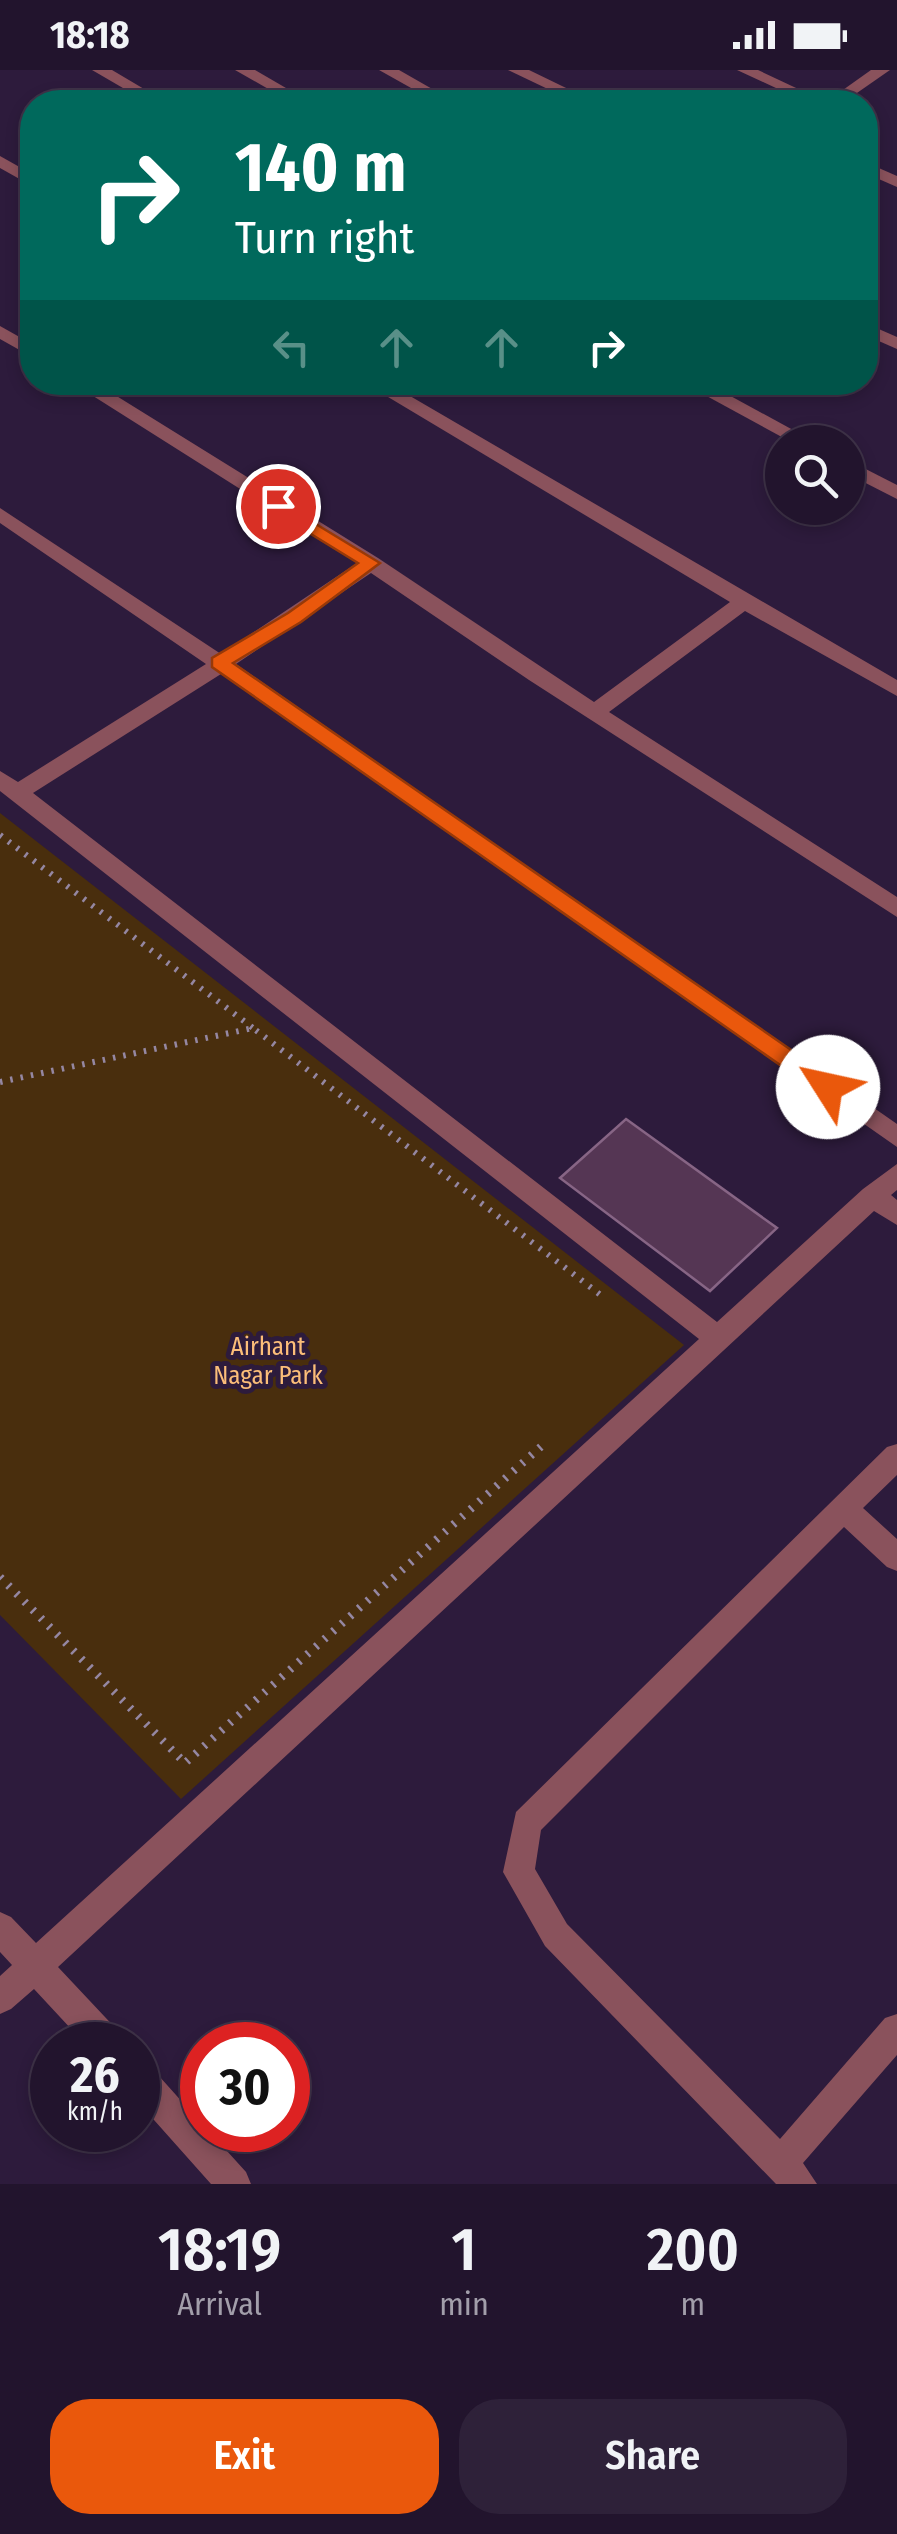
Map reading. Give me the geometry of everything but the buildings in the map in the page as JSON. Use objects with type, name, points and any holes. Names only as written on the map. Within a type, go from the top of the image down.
[{"type":"street","points":[[100,70],[136,90]]},
{"type":"street","points":[[243,70],[280,90]]},
{"type":"street","points":[[387,70],[424,90]]},
{"type":"street","points":[[516,70],[560,90]]},
{"type":"street","points":[[745,70],[791,90]]},
{"type":"street","points":[[852,90],[882,70]]},
{"type":"street","points":[[102,395],[371,563],[897,908]]},
{"type":"street","points":[[393,395],[897,689]]},
{"type":"street","points":[[715,395],[772,425]]},
{"type":"street","points":[[865,475],[897,493]]},
{"type":"street","points":[[0,514],[897,1137]]},
{"type":"street","points":[[371,563],[295,617],[9,786],[718,1338]]},
{"type":"street","points":[[595,712],[744,602]]},
{"type":"street","points":[[0,1998],[897,1174]]},
{"type":"street","points":[[872,1196],[897,1214]]},
{"type":"street","points":[[897,1456],[527,1823],[520,1872],[556,1935],[790,2174],[897,2030]]},
{"type":"street","points":[[844,1509],[897,1558]]},
{"type":"street","points":[[0,1928],[87,2022]]},
{"type":"street","points":[[160,2102],[234,2184]]},
{"type":"path","points":[[0,834],[613,1305]]},
{"type":"path","points":[[0,1082],[253,1028]]},
{"type":"path","points":[[0,1576],[185,1764],[556,1434]]},
{"type":"green space","name":"Airhant Nagar Park","points":[[0,813],[684,1345],[181,1799],[0,1615]]},
{"type":"route","points":[[278,506],[371,563],[295,617],[219,663],[828,1087]]}]
